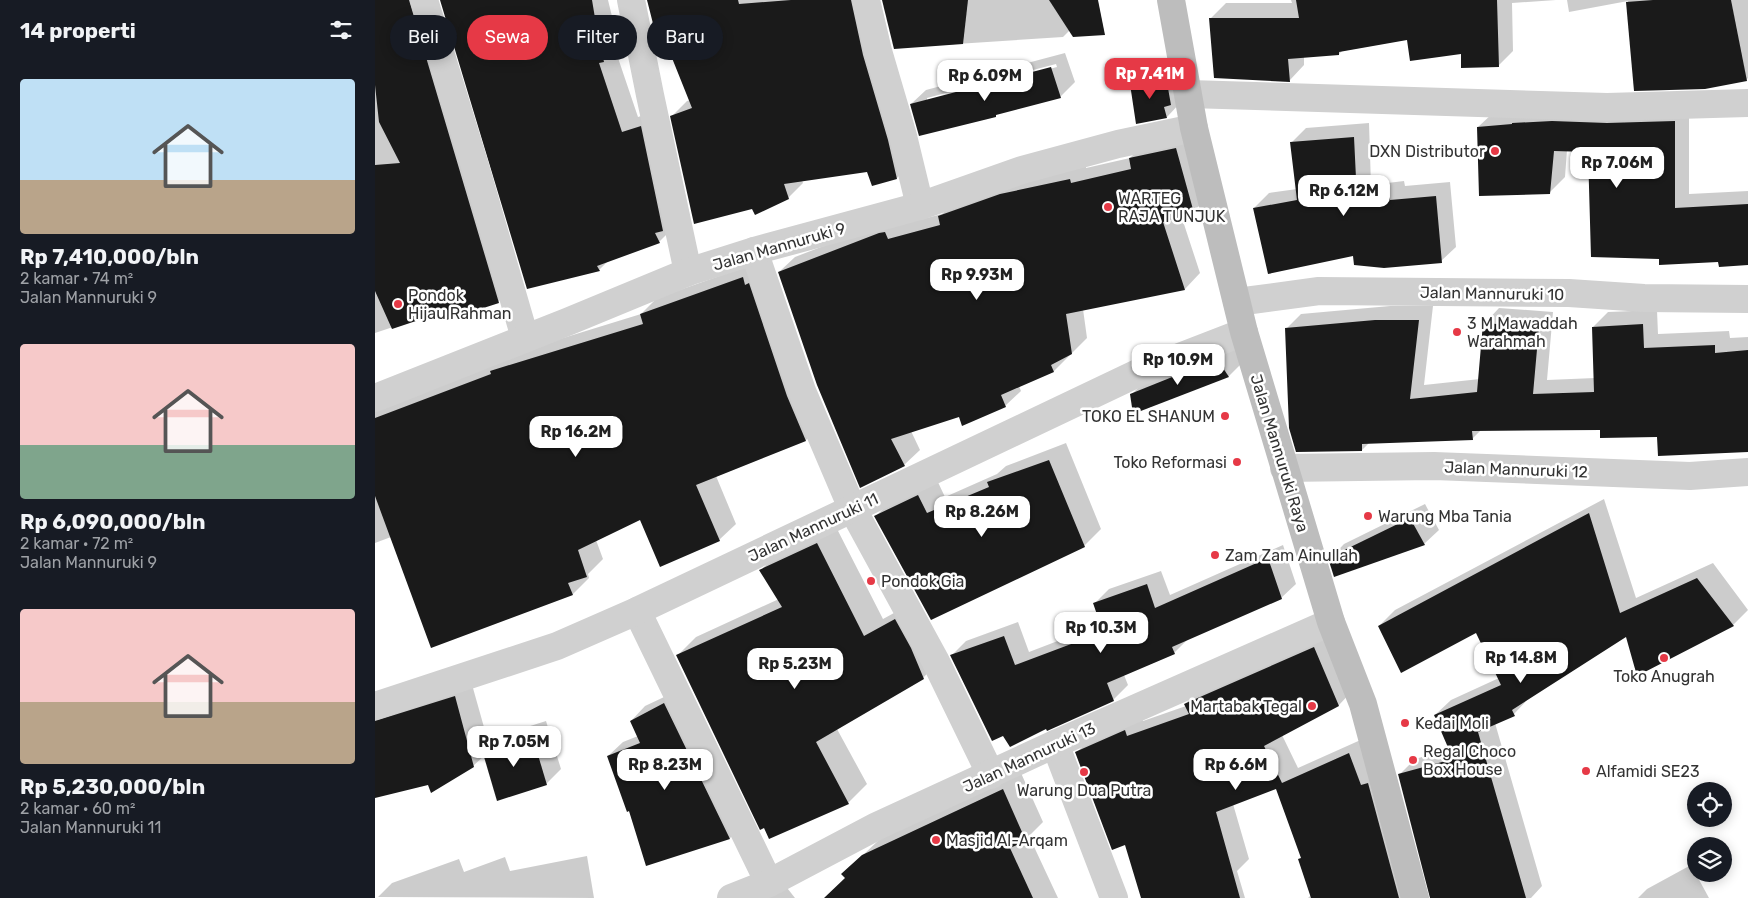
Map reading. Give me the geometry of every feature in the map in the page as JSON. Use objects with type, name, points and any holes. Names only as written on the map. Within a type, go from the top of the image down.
[{"type":"street","points":[[424,0],[525,338]]},
{"type":"street","points":[[631,0],[688,272]]},
{"type":"street","points":[[866,0],[920,206]]},
{"type":"street","name":"Jalan Mannuruki Raya","points":[[1171,0],[1194,128],[1244,332],[1331,622],[1363,704],[1415,898]]},
{"type":"street","points":[[1189,94],[1607,107],[1748,103]]},
{"type":"street","name":"Jalan Mannuruki 9","points":[[375,398],[688,272],[754,251],[920,206],[1022,170],[1118,144],[1194,128]]},
{"type":"street","points":[[754,251],[802,392],[852,508],[935,660],[991,775]]},
{"type":"street","name":"Jalan Mannuruki 10","points":[[1237,302],[1319,292],[1569,293],[1644,298],[1748,299]]},
{"type":"street","name":"Jalan Mannuruki 11","points":[[375,706],[557,646],[637,611],[1138,373],[1244,332]]},
{"type":"street","name":"Jalan Mannuruki 12","points":[[1284,468],[1434,466],[1690,476],[1748,472]]},
{"type":"street","points":[[637,611],[769,883]]},
{"type":"street","name":"Jalan Mannuruki 13","points":[[731,898],[769,883],[877,826],[1055,744],[1331,622]]},
{"type":"street","points":[[1055,744],[1114,898]]},
{"type":"building","points":[[375,0],[409,0],[413,15],[390,15],[390,60],[427,60],[499,303],[443,321],[440,313],[392,329],[375,291],[375,165],[400,163],[379,122],[375,85]]},
{"type":"building","points":[[440,0],[592,0],[594,15],[558,15],[558,60],[604,60],[604,62],[599,63],[622,132],[641,126],[663,231],[655,233],[660,243],[597,266],[600,271],[527,289],[457,56],[457,15],[445,15]]},
{"type":"building","points":[[647,0],[738,0],[739,4],[791,0],[851,0],[863,55],[888,140],[897,179],[872,186],[867,172],[784,184],[789,199],[755,215],[752,209],[694,224],[670,116],[692,108],[673,60],[723,60],[723,15],[651,15]]},
{"type":"building","points":[[882,0],[968,0],[963,44],[894,49]]},
{"type":"building","points":[[1049,0],[1098,0],[1105,35],[1073,37]]},
{"type":"building","points":[[1296,0],[1497,0],[1499,67],[1461,68],[1461,54],[1410,61],[1407,40],[1339,52],[1339,55],[1288,59],[1290,82],[1214,78],[1209,18],[1299,18]]},
{"type":"building","points":[[1731,0],[1747,81],[1705,89],[1634,91],[1626,2]]},
{"type":"building","points":[[1051,67],[1061,98],[996,115],[996,117],[919,136],[910,104]]},
{"type":"building","points":[[1166,77],[1171,105],[1164,107],[1167,118],[1136,124],[1130,84]]},
{"type":"building","points":[[1552,121],[1607,123],[1675,121],[1675,208],[1748,204],[1748,265],[1719,267],[1718,262],[1659,265],[1659,259],[1591,257],[1588,152],[1554,151],[1550,194],[1479,196],[1477,127]]},
{"type":"building","points":[[1354,137],[1357,199],[1389,195],[1390,200],[1436,196],[1442,263],[1384,268],[1354,265],[1353,256],[1268,274],[1253,208],[1297,200],[1290,142]]},
{"type":"building","points":[[1176,148],[1194,213],[1163,222],[1185,290],[1066,314],[1072,354],[1051,365],[1054,372],[1001,395],[1006,407],[962,426],[959,417],[891,439],[905,466],[860,488],[817,385],[778,272],[879,233],[885,232],[888,239],[940,225],[938,216],[1000,194],[1070,179],[1071,183],[1131,169],[1129,158]]},
{"type":"building","points":[[743,277],[745,285],[749,283],[787,396],[806,441],[696,485],[720,541],[660,567],[640,520],[578,550],[587,577],[568,583],[573,595],[431,648],[375,496],[375,418],[491,374],[490,371],[643,324],[640,314]]},
{"type":"building","points":[[1375,320],[1419,320],[1410,399],[1477,392],[1483,323],[1539,327],[1533,394],[1594,392],[1592,327],[1643,324],[1644,348],[1715,345],[1715,353],[1748,350],[1748,452],[1658,456],[1657,437],[1600,438],[1600,430],[1472,431],[1473,440],[1362,444],[1362,451],[1296,452],[1289,428],[1285,328]]},
{"type":"building","points":[[1217,359],[1229,377],[1133,414],[1130,394]]},
{"type":"building","points":[[1049,460],[1085,547],[931,620],[874,516],[918,495],[927,513],[989,487],[987,482]]},
{"type":"building","points":[[1589,513],[1620,613],[1697,578],[1734,626],[1637,676],[1626,637],[1512,710],[1515,716],[1478,732],[1526,898],[1430,898],[1398,774],[1453,759],[1434,715],[1501,685],[1476,633],[1401,673],[1378,626]]},
{"type":"building","points":[[1410,518],[1425,545],[1334,577],[1328,558]]},
{"type":"building","points":[[817,543],[864,636],[895,619],[911,648],[924,679],[816,742],[849,804],[769,839],[764,828],[760,830],[676,655],[782,607],[759,570]]},
{"type":"building","points":[[1268,558],[1282,599],[1172,647],[1175,654],[1107,683],[1114,701],[1047,731],[1046,729],[1010,747],[1003,736],[992,741],[950,655],[1004,636],[1015,665],[1103,632],[1093,603],[1147,584],[1155,608]]},
{"type":"building","points":[[1314,647],[1339,706],[1264,746],[1282,783],[1349,753],[1361,785],[1368,783],[1399,898],[1311,898],[1298,859],[1301,858],[1276,789],[1216,812],[1240,898],[1141,898],[1125,845],[1112,850],[1075,752],[1125,730],[1127,736],[1189,714],[1184,704]]},
{"type":"building","points":[[455,696],[474,767],[431,793],[428,785],[375,798],[375,721]]},
{"type":"building","points":[[664,703],[730,839],[646,866],[629,811],[627,812],[607,756],[640,743],[630,721]]},
{"type":"building","points":[[532,735],[547,785],[497,801],[482,750]]},
{"type":"building","points":[[1003,789],[1026,841],[1010,848],[1033,898],[824,898],[845,878],[841,874],[862,855]]},
{"type":"place","name":"DXN Distributor","points":[[1495,151]]},
{"type":"place","name":"WARTEG RAJA TUNJUK","points":[[1108,207]]},
{"type":"place","name":"Pondok Hijau Rahman","points":[[398,304]]},
{"type":"place","name":"3 M Mawaddah Warahmah","points":[[1457,332]]},
{"type":"place","name":"TOKO EL SHANUM","points":[[1225,416]]},
{"type":"place","name":"Toko Reformasi","points":[[1237,462]]},
{"type":"place","name":"Warung Mba Tania","points":[[1368,516]]},
{"type":"place","name":"Zam Zam Ainullah","points":[[1215,555]]},
{"type":"place","name":"Pondok Gia","points":[[871,581]]},
{"type":"place","name":"Toko Anugrah","points":[[1664,658]]},
{"type":"place","name":"Martabak Tegal","points":[[1312,706]]},
{"type":"place","name":"Kedai Moli","points":[[1405,723]]},
{"type":"place","name":"Regal Choco Box House","points":[[1413,760]]},
{"type":"place","name":"Alfamidi SE23","points":[[1586,771]]},
{"type":"place","name":"Warung Dua Putra","points":[[1084,772]]},
{"type":"place","name":"Masjid Al-Arqam","points":[[936,840]]}]
